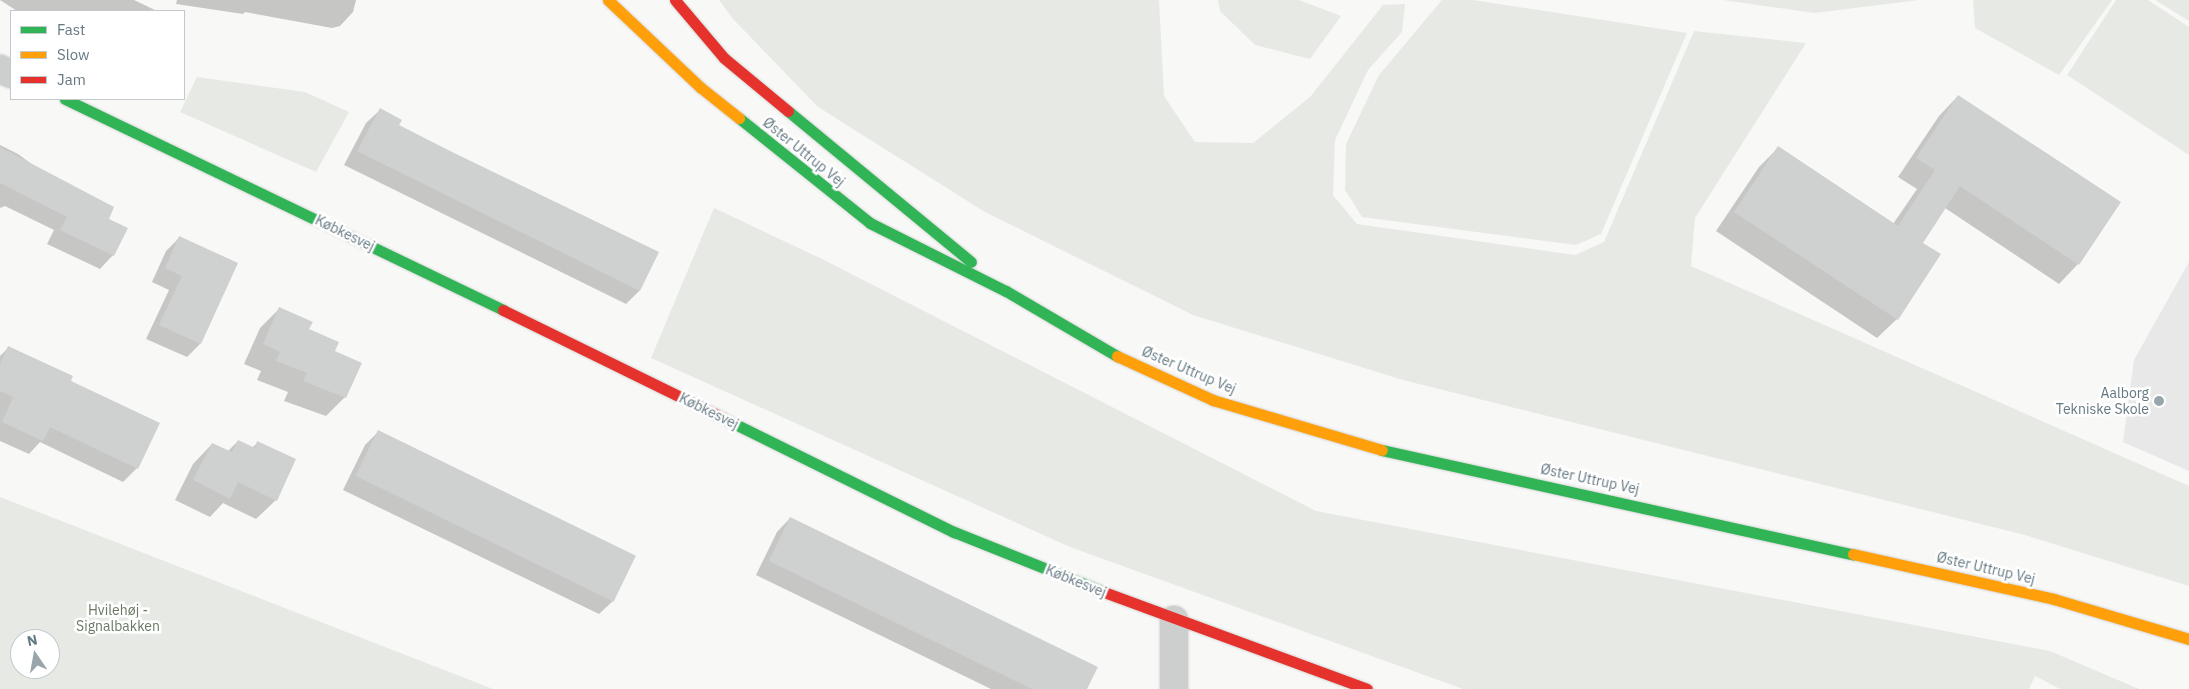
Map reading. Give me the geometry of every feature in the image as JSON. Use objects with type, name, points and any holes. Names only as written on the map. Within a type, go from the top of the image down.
[{"type":"street","name":"Øster Uttrup Vej","points":[[608,0],[700,87],[870,223],[1006,291],[1096,346],[1214,400],[1374,448],[2054,599],[2189,639]]},
{"type":"street","name":"Øster Uttrup Vej","points":[[675,0],[724,58],[1006,291]]},
{"type":"street","name":"Købkesvej","points":[[67,100],[535,325],[954,532],[1174,620],[1367,689]]},
{"type":"street","points":[[1174,620],[1174,689]]},
{"type":"shaded area","name":"Aalborg Tekniske Skole","points":[[2189,262],[2189,471],[2123,442],[2134,360]]},
{"type":"green space","points":[[719,0],[1159,0],[1164,96],[1195,142],[1253,143],[1310,97],[1383,5],[1405,4],[1402,32],[1368,70],[1335,140],[1333,195],[1357,224],[1575,255],[1604,242],[1694,31],[1806,43],[1695,218],[1691,266],[2189,486],[2189,586],[2025,535],[1403,380],[1193,315],[985,212],[818,107],[733,19]]},
{"type":"green space","points":[[1218,0],[1299,0],[1341,16],[1310,59],[1255,45],[1220,11]]},
{"type":"green space","points":[[1442,0],[1473,0],[1687,33],[1601,234],[1576,245],[1362,217],[1345,190],[1346,144],[1379,75]]},
{"type":"green space","points":[[1723,0],[1919,0],[1814,13]]},
{"type":"green space","points":[[1973,0],[2112,0],[2059,75],[1975,28]]},
{"type":"green space","points":[[2116,0],[2148,0],[2189,27],[2189,155],[2067,75]]},
{"type":"green space","points":[[2155,0],[2189,0],[2189,21]]},
{"type":"green space","points":[[197,77],[305,92],[349,112],[316,172],[180,112]]},
{"type":"green space","points":[[714,208],[822,259],[1316,511],[2050,651],[2139,689],[2060,689],[2035,676],[2029,689],[1463,689],[1070,547],[651,358]]},
{"type":"green space","name":"Hvilehøj - Signalbakken","points":[[0,497],[493,689],[0,689]]},
{"type":"building","points":[[1958,95],[2121,202],[2079,265],[1960,186],[1923,243],[1941,254],[1898,320],[1734,212],[1778,146],[1898,226],[1935,170],[1916,158]]},
{"type":"building","points":[[380,108],[402,120],[399,125],[659,252],[640,291],[357,151]]},
{"type":"building","points":[[0,147],[114,207],[109,219],[128,228],[114,256],[60,230],[67,217],[0,183]]},
{"type":"building","points":[[179,236],[238,263],[201,344],[159,325],[182,276],[165,268]]},
{"type":"building","points":[[279,307],[313,322],[309,329],[339,342],[335,351],[362,363],[346,398],[303,381],[307,373],[276,361],[280,352],[263,344]]},
{"type":"building","points":[[8,346],[73,376],[71,381],[160,423],[138,469],[50,427],[43,441],[2,422],[13,397],[0,391],[0,364]]},
{"type":"building","points":[[378,430],[636,556],[614,602],[356,476]]},
{"type":"building","points":[[238,440],[255,448],[257,441],[296,459],[277,501],[238,482],[230,499],[193,480],[212,443],[232,452]]},
{"type":"building","points":[[790,517],[1098,667],[1087,689],[1032,689],[769,561]]},
{"type":"traffic: fast","points":[[67,100],[503,310]]},
{"type":"traffic: fast","points":[[788,111],[971,262]]},
{"type":"traffic: fast","points":[[739,118],[870,223],[1006,291],[1117,356]]},
{"type":"traffic: fast","points":[[723,418],[954,532],[1104,592]]},
{"type":"traffic: fast","points":[[1382,450],[1853,554]]},
{"type":"traffic: slow","points":[[608,0],[700,87],[739,118]]},
{"type":"traffic: slow","points":[[1117,356],[1213,400],[1382,450]]},
{"type":"traffic: slow","points":[[1853,554],[2054,599],[2189,639]]},
{"type":"traffic: jam","points":[[675,0],[724,58],[788,111]]},
{"type":"traffic: jam","points":[[503,310],[723,418]]},
{"type":"traffic: jam","points":[[1104,592],[1367,689]]},
{"type":"place","name":"Aalborg Tekniske Skole","points":[[2159,401]]}]
